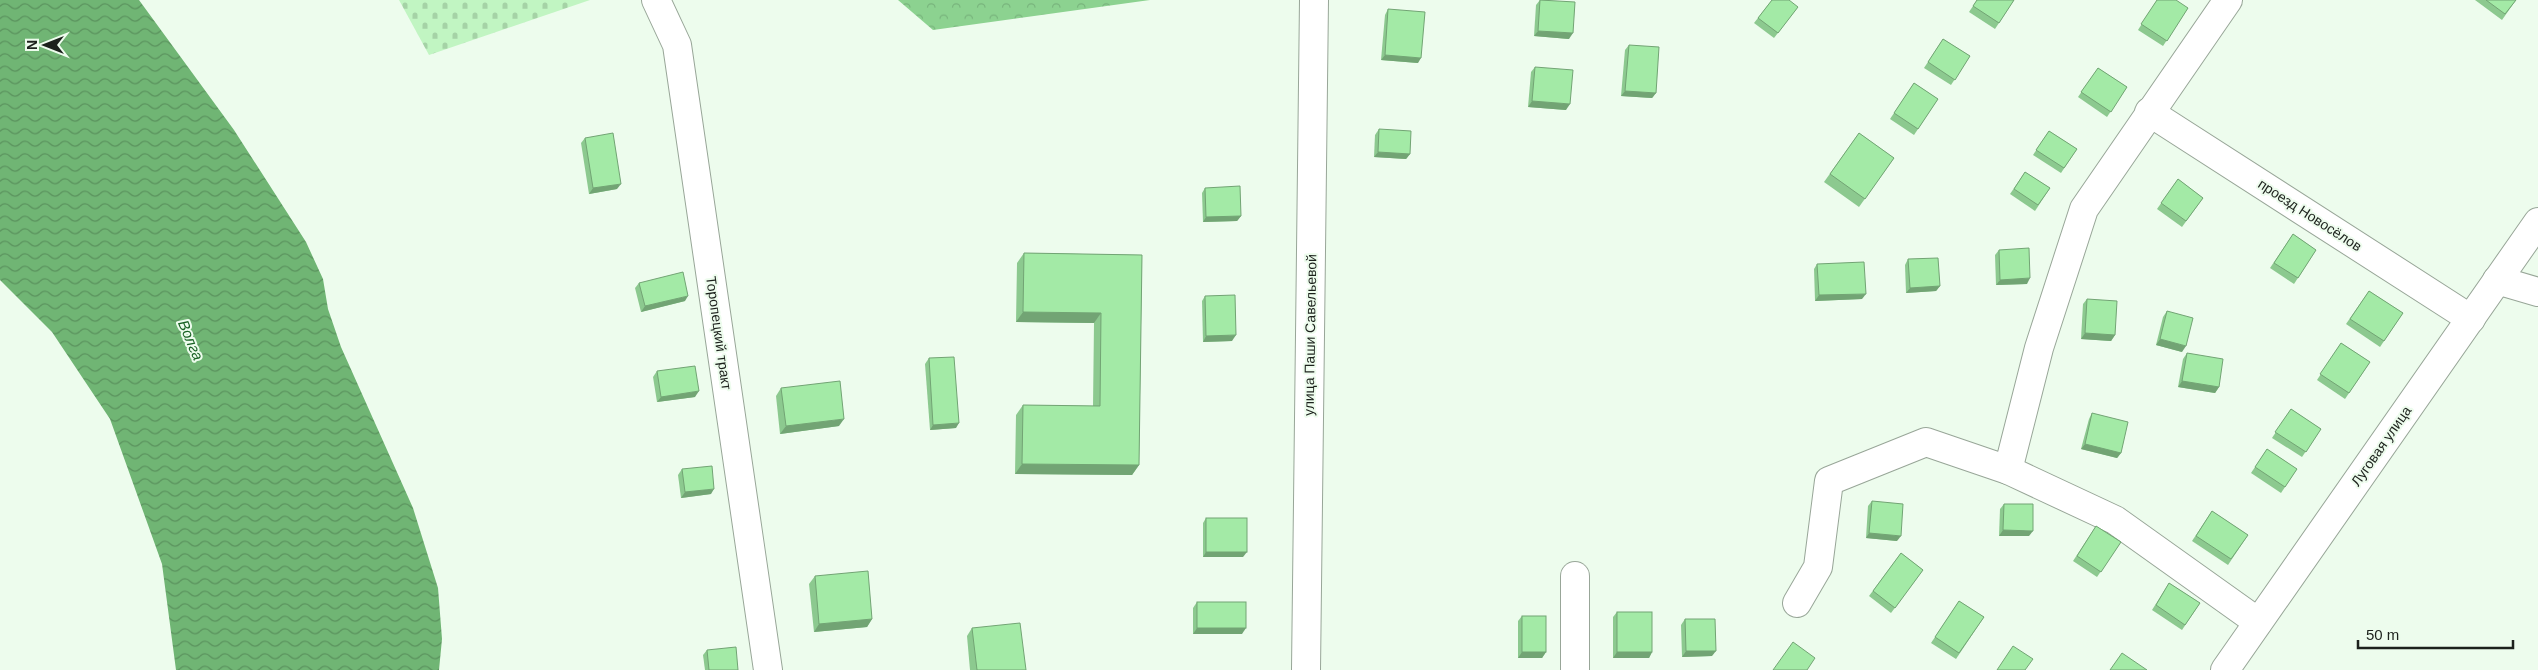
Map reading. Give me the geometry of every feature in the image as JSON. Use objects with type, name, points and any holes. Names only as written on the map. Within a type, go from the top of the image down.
[{"type":"street","name":"Торопецкий тракт","points":[[656,0],[677,45],[768,670]]},
{"type":"street","name":"улица Паши Савельевой","points":[[1306,670],[1314,0]]},
{"type":"street","points":[[2008,470],[2040,348],[2084,209],[2149,112],[2228,0]]},
{"type":"street","name":"проезд Новосёлов","points":[[2149,112],[2470,319]]},
{"type":"street","name":"Луговая улица","points":[[2224,670],[2538,222]]},
{"type":"street","points":[[2497,280],[2538,292]]},
{"type":"street","points":[[1797,604],[1818,567],[1829,481],[1926,442],[2008,470],[2115,520],[2258,622]]},
{"type":"street","points":[[1575,576],[1575,670]]},
{"type":"green space","points":[[399,0],[590,0],[429,55]]},
{"type":"green space","points":[[898,0],[1150,0],[933,30]]},
{"type":"water","name":"Волга","points":[[0,0],[139,0],[234,130],[306,242],[323,279],[328,309],[341,347],[413,508],[438,588],[442,639],[439,670],[176,670],[162,564],[110,419],[52,332],[0,280]]},
{"type":"building","points":[[1540,0],[1575,2],[1573,33],[1538,31]]},
{"type":"building","points":[[1772,0],[1789,0],[1798,7],[1778,33],[1758,18]]},
{"type":"building","points":[[1977,0],[2014,0],[1999,23],[1973,6]]},
{"type":"building","points":[[2157,0],[2176,0],[2188,8],[2167,41],[2141,24]]},
{"type":"building","points":[[2486,0],[2516,0],[2505,14]]},
{"type":"building","points":[[1388,9],[1425,12],[1421,58],[1385,55]]},
{"type":"building","points":[[1943,39],[1970,56],[1955,80],[1928,62]]},
{"type":"building","points":[[1629,45],[1659,47],[1656,93],[1625,91]]},
{"type":"building","points":[[1535,67],[1573,70],[1570,104],[1532,101]]},
{"type":"building","points":[[2098,68],[2127,87],[2111,112],[2081,92]]},
{"type":"building","points":[[1914,83],[1938,99],[1918,129],[1894,113]]},
{"type":"building","points":[[1379,129],[1411,131],[1410,154],[1378,152]]},
{"type":"building","points":[[2049,131],[2077,149],[2064,168],[2036,150]]},
{"type":"building","points":[[613,133],[621,184],[593,188],[585,138]]},
{"type":"building","points":[[1859,133],[1894,158],[1865,199],[1830,174]]},
{"type":"building","points":[[2025,172],[2050,188],[2038,205],[2014,189]]},
{"type":"building","points":[[2178,179],[2203,198],[2186,221],[2161,203]]},
{"type":"building","points":[[1240,186],[1241,216],[1206,217],[1205,188]]},
{"type":"building","points":[[2293,234],[2316,250],[2298,278],[2274,263]]},
{"type":"building","points":[[2029,248],[2030,278],[2000,280],[1999,250]]},
{"type":"building","points":[[1024,253],[1142,255],[1139,465],[1022,464],[1023,405],[1100,406],[1101,313],[1023,312]]},
{"type":"building","points":[[1938,258],[1940,286],[1910,288],[1908,259]]},
{"type":"building","points":[[1864,262],[1866,294],[1819,295],[1817,264]]},
{"type":"building","points":[[683,272],[688,296],[645,306],[639,283]]},
{"type":"building","points":[[2369,291],[2403,313],[2384,341],[2350,319]]},
{"type":"building","points":[[1235,295],[1236,335],[1206,336],[1205,296]]},
{"type":"building","points":[[2087,299],[2117,301],[2115,335],[2085,333]]},
{"type":"building","points":[[2167,311],[2193,318],[2186,346],[2160,339]]},
{"type":"building","points":[[2341,343],[2370,362],[2349,393],[2320,374]]},
{"type":"building","points":[[2187,353],[2223,359],[2219,387],[2182,381]]},
{"type":"building","points":[[954,357],[959,423],[933,425],[929,358]]},
{"type":"building","points":[[695,366],[699,391],[661,397],[657,371]]},
{"type":"building","points":[[840,381],[844,419],[786,426],[781,388]]},
{"type":"building","points":[[2291,409],[2321,429],[2306,452],[2275,432]]},
{"type":"building","points":[[2092,413],[2128,422],[2121,453],[2085,444]]},
{"type":"building","points":[[2267,449],[2297,469],[2285,487],[2255,467]]},
{"type":"building","points":[[712,466],[714,489],[685,492],[682,469]]},
{"type":"building","points":[[1872,501],[1903,504],[1901,536],[1869,533]]},
{"type":"building","points":[[2004,504],[2033,504],[2033,531],[2003,530]]},
{"type":"building","points":[[2212,511],[2248,535],[2231,559],[2196,536]]},
{"type":"building","points":[[1206,518],[1247,518],[1247,552],[1206,552]]},
{"type":"building","points":[[2096,526],[2121,542],[2101,572],[2077,556]]},
{"type":"building","points":[[1901,553],[1923,570],[1895,608],[1873,591]]},
{"type":"building","points":[[868,571],[872,619],[819,624],[815,576]]},
{"type":"building","points":[[2169,583],[2200,603],[2185,625],[2156,605]]},
{"type":"building","points":[[1959,601],[1984,617],[1959,653],[1935,637]]},
{"type":"building","points":[[1197,602],[1246,602],[1246,628],[1197,628]]},
{"type":"building","points":[[1617,612],[1652,612],[1652,652],[1617,652]]},
{"type":"building","points":[[1522,616],[1546,616],[1546,652],[1522,652]]},
{"type":"building","points":[[1685,619],[1715,619],[1716,651],[1686,651]]},
{"type":"building","points":[[1020,623],[1026,670],[977,670],[972,628]]},
{"type":"building","points":[[1793,642],[1815,658],[1807,670],[1773,670]]},
{"type":"building","points":[[2013,646],[2033,659],[2025,670],[1997,670]]},
{"type":"building","points":[[736,647],[738,670],[709,670],[707,650]]},
{"type":"building","points":[[2122,653],[2147,670],[2110,670]]}]
